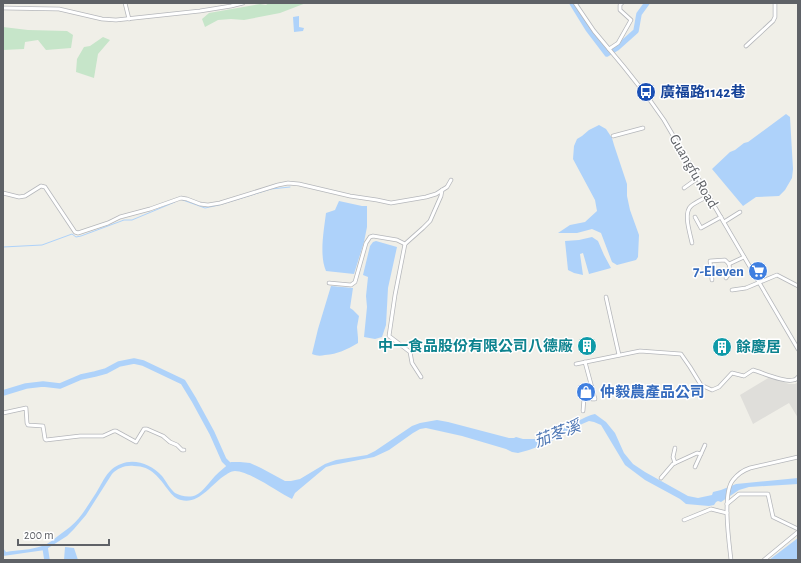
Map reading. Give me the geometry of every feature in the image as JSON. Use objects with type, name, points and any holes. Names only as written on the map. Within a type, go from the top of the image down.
[{"type":"street","points":[[125,3],[129,19]]},
{"type":"street","points":[[3,8],[59,9],[102,19],[116,20],[216,8],[243,3]]},
{"type":"street","name":"Guangfu Road","points":[[575,3],[594,32],[647,96],[664,120],[798,348]]},
{"type":"street","points":[[609,49],[618,43],[631,20],[620,10],[620,5],[622,3]]},
{"type":"street","points":[[746,46],[773,21],[775,17],[775,3]]},
{"type":"street","points":[[613,136],[643,128]]},
{"type":"street","points":[[684,188],[698,178]]},
{"type":"street","points":[[3,194],[19,197],[25,196],[41,186],[45,187],[75,232],[78,233],[108,223],[120,217],[131,215],[181,198],[187,198],[200,204],[208,205],[220,203],[288,183],[391,203],[436,194],[448,187],[451,180]]},
{"type":"street","points":[[421,376],[412,363],[410,352],[389,336],[405,244],[430,221],[441,196],[442,190]]},
{"type":"street","points":[[692,243],[687,212],[690,206],[708,196]]},
{"type":"street","points":[[724,222],[740,212]]},
{"type":"street","points":[[695,217],[701,228],[721,217]]},
{"type":"street","points":[[329,283],[351,285],[355,282],[366,243],[370,237],[373,236],[396,240],[405,244]]},
{"type":"street","points":[[729,264],[744,257]]},
{"type":"street","points":[[712,280],[710,261],[725,260],[729,264],[730,272],[726,278]]},
{"type":"street","points":[[732,290],[746,288],[777,275],[798,286]]},
{"type":"street","points":[[606,298],[619,355]]},
{"type":"street","points":[[576,364],[640,351],[681,354],[701,385],[712,390],[719,387],[732,373],[744,376],[753,370],[791,381],[798,377]]},
{"type":"street","points":[[584,411],[584,398],[586,396],[592,400],[595,399],[585,362]]},
{"type":"street","points":[[3,413],[26,408],[28,425],[43,426],[46,440],[80,436],[103,436],[116,431],[136,442],[144,429],[147,429],[163,436],[184,450]]},
{"type":"street","points":[[695,467],[705,445]]},
{"type":"street","points":[[675,448],[673,457],[675,463]]},
{"type":"street","points":[[661,478],[673,464],[697,453],[701,454]]},
{"type":"street","points":[[731,560],[727,504],[729,488],[733,480],[746,470],[754,467],[798,457]]},
{"type":"street","points":[[727,504],[739,494],[768,494],[773,517],[798,531],[764,560]]},
{"type":"street","points":[[684,520],[711,509],[727,513]]},
{"type":"shaded area","points":[[770,377],[789,384],[795,384],[798,382],[798,418],[789,403],[753,424],[740,395]]},
{"type":"green space","points":[[269,3],[306,3],[280,13],[244,20],[218,20],[205,27],[202,19],[209,13],[260,4],[266,5]]},
{"type":"green space","points":[[3,27],[28,30],[67,31],[73,35],[71,48],[46,50],[38,40],[25,42],[24,49],[3,50]]},
{"type":"green space","points":[[103,37],[110,40],[98,54],[94,78],[76,72],[77,59],[84,47],[90,46]]},
{"type":"water","points":[[299,16],[299,27],[304,28],[303,31],[294,32],[293,17]]},
{"type":"water","points":[[786,114],[790,117],[793,169],[792,178],[785,190],[779,196],[756,197],[743,206],[712,169],[730,152],[748,142]]},
{"type":"water","points":[[599,125],[606,129],[612,138],[627,184],[627,196],[630,210],[639,235],[638,257],[636,260],[617,265],[612,262],[601,233],[592,229],[577,233],[558,233],[570,225],[585,222],[597,211],[595,200],[573,159],[574,146],[577,139]]},
{"type":"water","points":[[339,201],[367,206],[367,227],[354,274],[326,271],[324,265],[323,242],[326,213],[335,210]]},
{"type":"water","points":[[592,237],[598,241],[611,268],[589,274],[583,253],[580,254],[583,275],[568,270],[565,241]]},
{"type":"water","points":[[376,241],[397,247],[388,288],[386,325],[382,337],[375,339],[364,337],[368,277],[363,275],[370,246]]},
{"type":"water","points":[[331,286],[353,288],[350,308],[359,316],[357,327],[358,343],[338,353],[322,356],[315,355],[312,354]]},
{"type":"water","name":"茄苳溪","points":[[595,414],[606,422],[615,433],[624,453],[633,464],[688,496],[698,498],[712,495],[713,492],[736,484],[798,478],[798,484],[749,487],[739,490],[721,502],[718,501],[714,505],[709,506],[686,504],[680,499],[645,480],[625,465],[601,425],[594,422],[589,421],[548,443],[518,453],[462,436],[426,428],[420,429],[389,450],[374,457],[326,467],[295,493],[292,499],[248,474],[235,471],[224,476],[199,497],[187,501],[181,500],[177,499],[150,470],[140,467],[125,467],[112,474],[86,515],[67,536],[45,550],[3,556],[3,548],[6,552],[44,545],[70,527],[78,520],[109,472],[116,466],[126,462],[137,462],[148,466],[162,476],[175,493],[182,496],[191,496],[196,495],[201,491],[231,462],[250,463],[285,481],[291,481],[300,479],[325,464],[336,460],[367,455],[412,426],[420,423],[437,420],[509,438],[516,437],[523,439],[538,439]]},
{"type":"water","points":[[798,538],[798,560],[769,560]]},
{"type":"water","points":[[65,547],[74,548],[78,560],[64,560]]},
{"type":"waterway","points":[[572,3],[588,29],[607,54],[617,48],[636,31],[639,14],[647,3]]},
{"type":"waterway","points":[[180,199],[205,208],[271,189],[290,187]]},
{"type":"waterway","points":[[3,247],[42,245],[72,234],[76,237],[81,236],[124,220],[132,220],[175,202]]},
{"type":"waterway","points":[[3,393],[26,386],[43,384],[60,386],[81,377],[106,371],[119,364],[134,361],[143,363],[183,382],[212,433],[224,460],[231,467]]},
{"type":"waterway","points":[[45,547],[47,560]]},
{"type":"place","name":"廣福路1142巷","points":[[646,92]]},
{"type":"place","name":"7-Eleven","points":[[758,271]]},
{"type":"place","name":"中一食品股份有限公司八德廠","points":[[587,346]]},
{"type":"place","name":"餘慶居","points":[[722,347]]},
{"type":"place","name":"仲毅農產品公司","points":[[586,392]]}]
